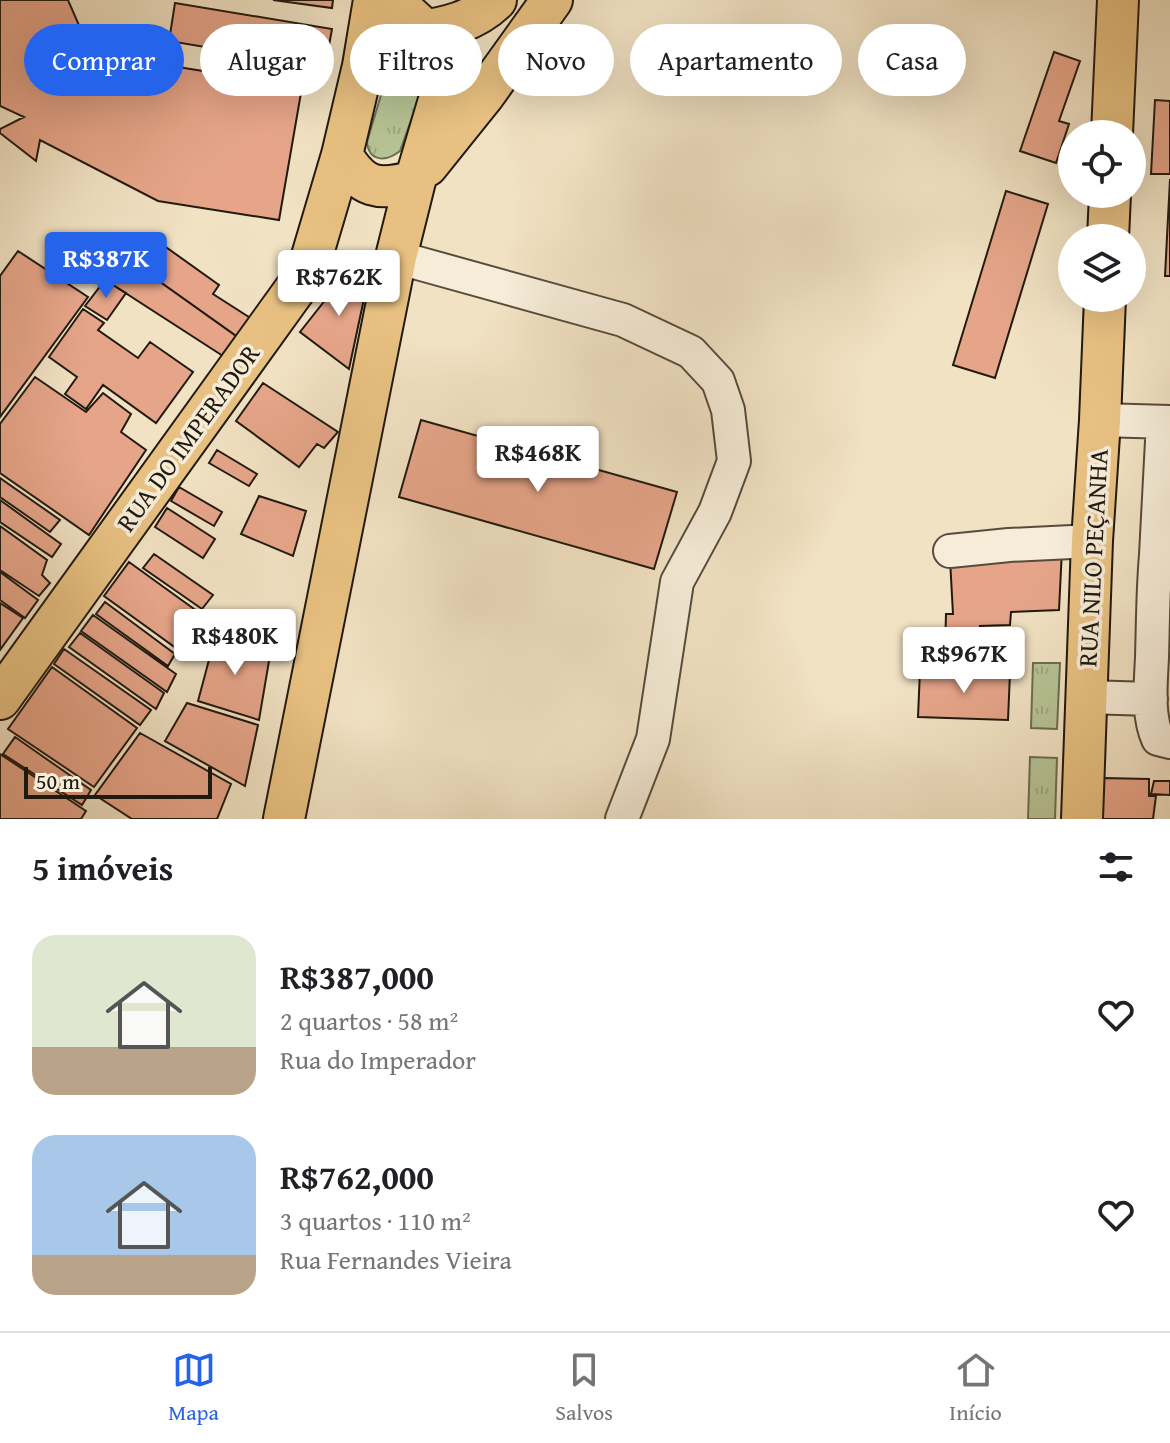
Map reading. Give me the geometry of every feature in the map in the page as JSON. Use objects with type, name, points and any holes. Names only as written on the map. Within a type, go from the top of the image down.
[{"type":"main road","name":"RUA DO IMPERADOR","points":[[370,24],[374,0]]},
{"type":"main road","points":[[392,0],[418,24]]},
{"type":"main road","points":[[454,24],[468,20],[496,0]]},
{"type":"main road","points":[[342,155],[353,173],[366,182],[396,186],[415,181],[484,95],[552,0]]},
{"type":"main road","points":[[1113,120],[1118,0]]},
{"type":"main road","name":"RUA DO IMPERADOR","points":[[0,699],[296,288],[310,263],[356,96]]},
{"type":"main road","points":[[284,819],[396,257],[440,96]]},
{"type":"main road","name":"RUA NILO PEÇANHA","points":[[1082,819],[1104,312]]},
{"type":"lane","points":[[396,257],[623,320],[691,352],[718,381],[728,410],[734,461],[715,512],[677,582],[653,739],[622,819]]},
{"type":"lane","points":[[1100,420],[1166,422],[1163,555],[1153,584],[1151,699],[1154,730],[1158,739],[1170,742]]},
{"type":"lane","points":[[950,551],[1092,541]]},
{"type":"lane","points":[[1086,697],[1151,699]]},
{"type":"green space","points":[[381,96],[420,96],[400,151],[389,157],[375,157],[368,149],[367,142]]},
{"type":"green space","points":[[1033,663],[1060,663],[1057,729],[1031,728]]},
{"type":"green space","points":[[1030,757],[1057,758],[1055,819],[1028,819]]},
{"type":"building","points":[[0,0],[68,0],[78,24],[24,24],[24,96],[184,96],[184,68],[200,71],[200,96],[300,96],[279,220],[158,201],[40,140],[36,161],[0,133],[0,129],[24,117],[0,106]]},
{"type":"building","points":[[273,0],[333,0],[332,8]]},
{"type":"building","points":[[175,3],[302,24],[200,24],[200,46],[184,44],[184,24],[172,24]]},
{"type":"building","points":[[1054,52],[1080,61],[1058,120],[1056,163],[1020,151]]},
{"type":"building","points":[[1155,100],[1170,101],[1170,174],[1151,174]]},
{"type":"building","points":[[1170,179],[1170,276],[1165,276]]},
{"type":"building","points":[[1006,191],[1048,204],[995,378],[953,365]]},
{"type":"building","points":[[149,235],[219,285],[213,294],[252,319],[239,338],[128,259]]},
{"type":"building","points":[[18,251],[88,297],[0,417],[0,276]]},
{"type":"building","points":[[128,259],[239,338],[223,356],[110,283]]},
{"type":"building","points":[[344,269],[368,280],[349,369],[300,332],[326,299]]},
{"type":"building","points":[[105,280],[126,293],[107,320],[85,306]]},
{"type":"building","points":[[83,309],[104,323],[98,330],[138,358],[150,342],[193,372],[156,423],[103,385],[86,409],[65,394],[77,377],[49,357]]},
{"type":"building","points":[[35,377],[86,412],[103,393],[131,414],[121,432],[146,450],[89,535],[0,473],[0,424]]},
{"type":"building","points":[[263,383],[338,432],[324,448],[317,444],[299,467],[236,421]]},
{"type":"building","points":[[421,420],[677,492],[654,569],[399,497]]},
{"type":"building","points":[[217,450],[257,474],[249,486],[209,463]]},
{"type":"building","points":[[0,478],[60,520],[50,532],[0,497]]},
{"type":"building","points":[[179,487],[222,512],[214,526],[171,501]]},
{"type":"building","points":[[259,496],[306,511],[293,556],[241,534]]},
{"type":"building","points":[[0,500],[61,544],[52,557],[0,522]]},
{"type":"building","points":[[167,508],[215,539],[203,558],[155,527]]},
{"type":"building","points":[[0,526],[47,560],[42,575],[50,583],[39,596],[0,570]]},
{"type":"building","points":[[1062,549],[1059,610],[1011,612],[1010,625],[980,626],[980,641],[958,640],[957,649],[945,648],[946,614],[953,614],[950,559]]},
{"type":"building","points":[[154,554],[213,595],[202,609],[143,568]]},
{"type":"building","points":[[129,562],[212,622],[187,656],[104,596]]},
{"type":"building","points":[[0,572],[38,600],[25,618],[0,600]]},
{"type":"building","points":[[105,602],[175,654],[168,666],[96,614]]},
{"type":"building","points":[[0,603],[23,618],[0,650]]},
{"type":"building","points":[[93,615],[176,674],[167,692],[81,631]]},
{"type":"building","points":[[217,630],[270,655],[259,720],[198,701]]},
{"type":"building","points":[[80,633],[164,693],[156,709],[69,647]]},
{"type":"building","points":[[64,649],[151,710],[140,725],[54,664]]},
{"type":"building","points":[[52,667],[137,728],[94,787],[8,729]]},
{"type":"building","points":[[920,670],[1010,673],[1008,720],[918,717]]},
{"type":"building","points":[[187,703],[258,725],[245,786],[165,741]]},
{"type":"building","points":[[140,733],[231,784],[217,819],[132,819],[95,795]]},
{"type":"building","points":[[15,737],[91,790],[82,805],[3,754]]},
{"type":"building","points":[[0,754],[86,811],[81,819],[0,819]]},
{"type":"building","points":[[1103,778],[1149,779],[1149,796],[1156,796],[1153,819],[1101,819]]},
{"type":"building","points":[[1154,781],[1170,781],[1170,795],[1151,794]]}]
